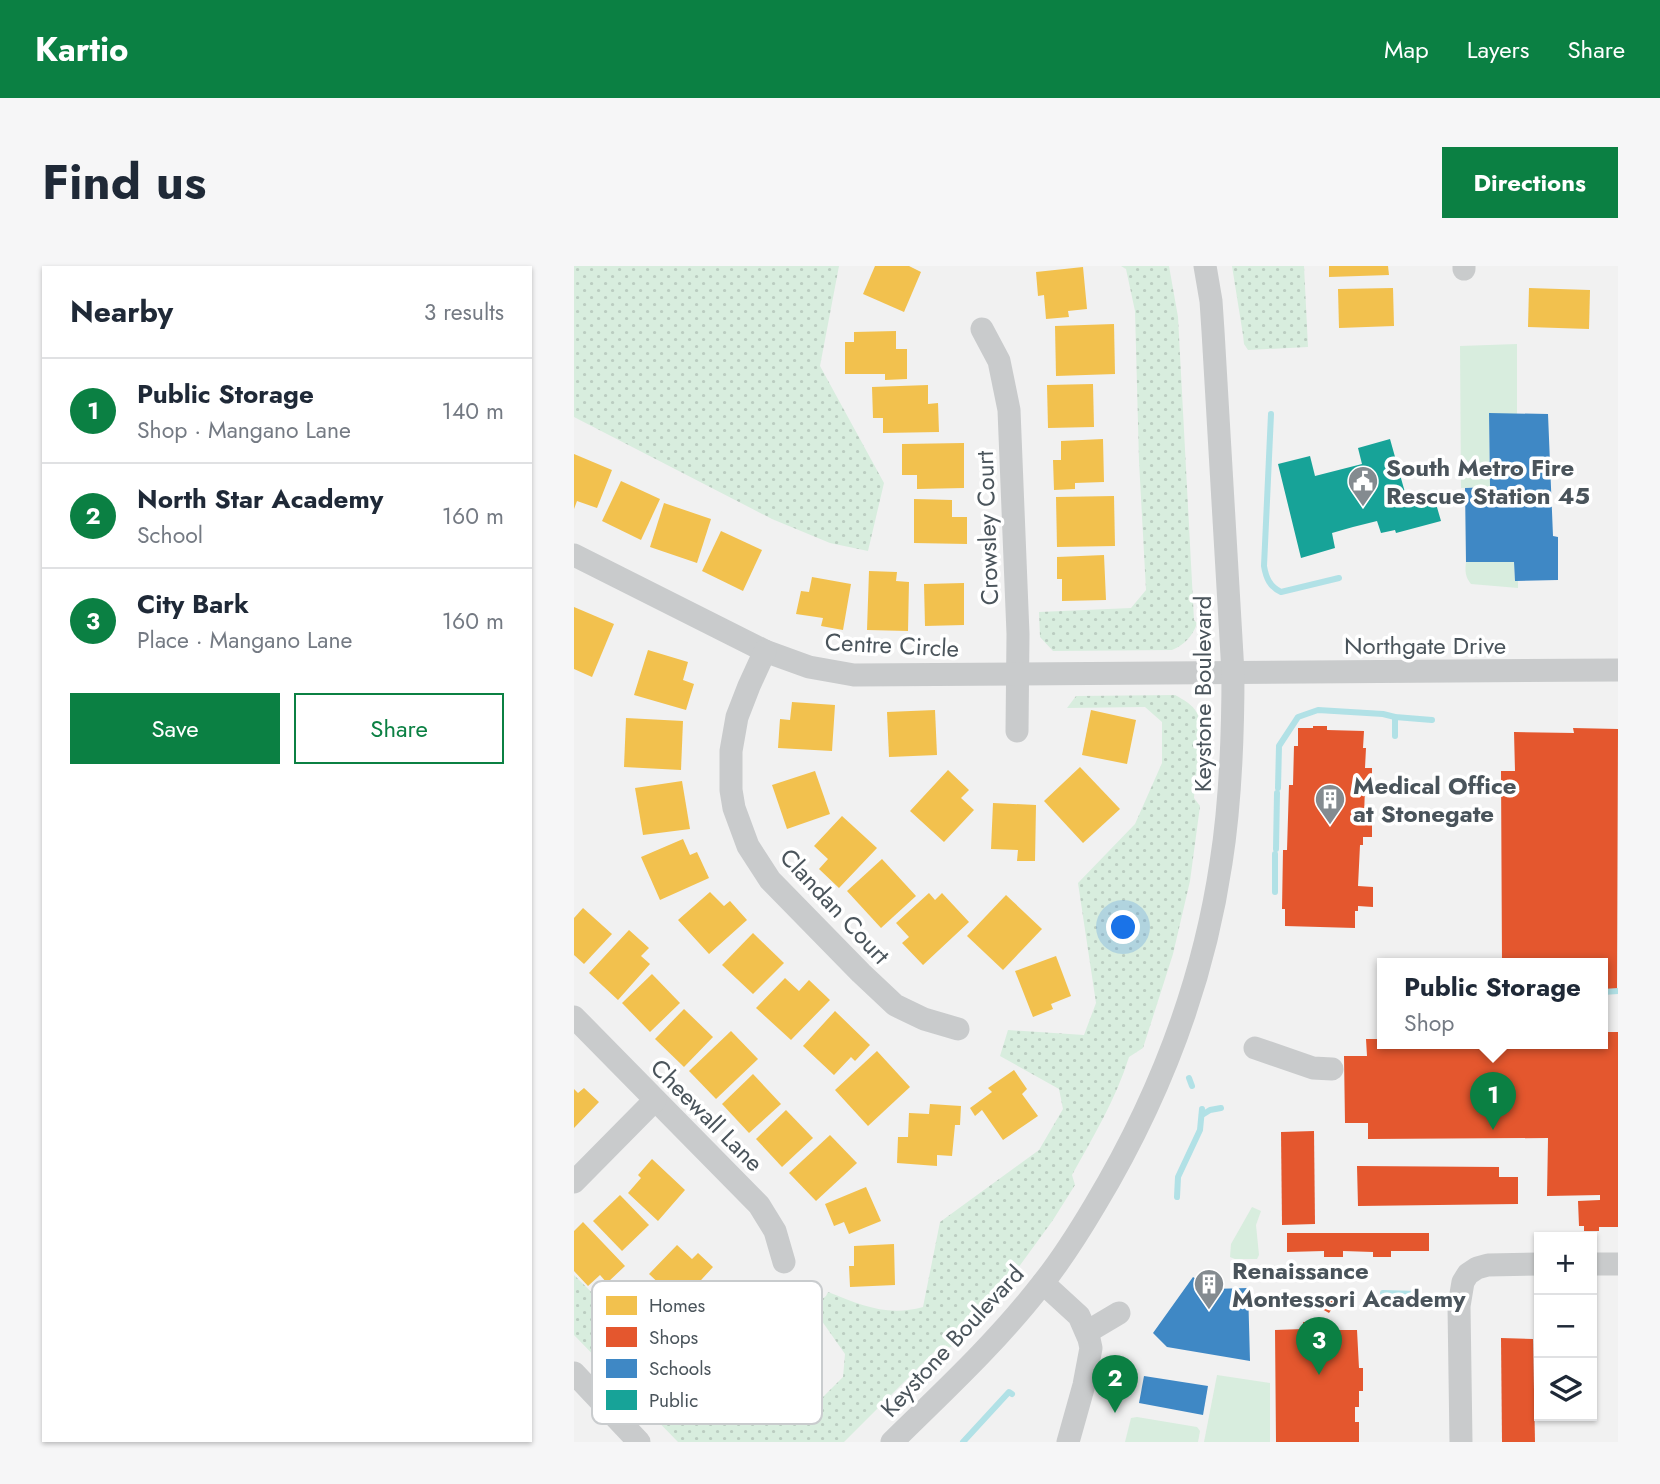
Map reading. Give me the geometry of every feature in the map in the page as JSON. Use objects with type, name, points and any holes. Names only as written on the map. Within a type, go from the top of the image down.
[{"type":"street","name":"Keystone Boulevard","points":[[892,1442],[985,1351],[1043,1283],[1083,1225],[1123,1156],[1154,1090],[1181,1024],[1203,950],[1221,865],[1231,773],[1233,673],[1213,331],[1205,266]]},
{"type":"street","name":"Crowsley Court","points":[[982,329],[999,361],[1009,410],[1018,674],[1017,730]]},
{"type":"street","name":"Centre Circle","points":[[574,555],[765,651],[809,667],[854,675],[1233,673]]},
{"type":"street","name":"Clandan Court","points":[[765,651],[737,717],[732,742],[734,808],[748,846],[770,880],[895,1005],[924,1019],[958,1029]]},
{"type":"street","name":"Northgate Drive","points":[[1233,673],[1618,670]]},
{"type":"street","name":"Cheewall Lane","points":[[574,1017],[759,1205],[775,1231],[784,1262]]},
{"type":"street","points":[[1255,1048],[1313,1068],[1332,1069]]},
{"type":"street","points":[[574,1182],[655,1100]]},
{"type":"street","points":[[1461,1442],[1459,1306],[1463,1282],[1468,1274],[1488,1265],[1534,1264]]},
{"type":"street","points":[[1597,1264],[1618,1264]]},
{"type":"street","points":[[1043,1283],[1079,1317],[1091,1348],[1090,1361],[1068,1442]]},
{"type":"street","points":[[1087,1332],[1119,1313]]},
{"type":"street","points":[[574,1373],[592,1392]]},
{"type":"street","points":[[622,1424],[639,1442]]},
{"type":"green space","points":[[574,266],[839,266],[820,366],[884,483],[868,551],[830,543],[772,519],[574,417]]},
{"type":"green space","points":[[1121,266],[1169,266],[1178,317],[1194,620],[1197,623],[1188,640],[1172,650],[1053,651],[1040,637],[1039,612],[1131,608],[1146,590],[1135,311],[1126,269]]},
{"type":"green space","points":[[1232,266],[1304,266],[1308,347],[1248,350],[1244,344]]},
{"type":"green space","points":[[1517,344],[1517,414],[1489,414],[1490,487],[1461,488],[1460,346]]},
{"type":"green space","points":[[1466,562],[1514,562],[1518,588],[1471,584],[1466,573]]},
{"type":"green space","points":[[1175,695],[1188,702],[1199,719],[1194,798],[1200,806],[1190,881],[1173,954],[1143,1048],[1129,1057],[1111,1103],[1072,1175],[1075,1185],[994,1301],[951,1347],[934,1352],[844,1442],[678,1442],[661,1424],[822,1424],[822,1398],[843,1377],[845,1354],[822,1321],[822,1299],[828,1292],[886,1310],[923,1307],[940,1222],[1039,1150],[1063,1109],[1059,1089],[1000,1056],[1008,1030],[1084,1035],[1096,1003],[1078,883],[1135,824],[1162,763],[1162,722],[1145,707],[1067,708],[1076,696]]},
{"type":"green space","points":[[1252,1207],[1261,1211],[1256,1225],[1259,1255],[1257,1259],[1235,1259],[1230,1257],[1231,1244]]},
{"type":"green space","points":[[574,1275],[592,1293],[592,1354],[574,1335]]},
{"type":"green space","points":[[1217,1375],[1270,1383],[1270,1442],[1204,1442]]},
{"type":"green space","points":[[1131,1418],[1197,1427],[1200,1431],[1198,1442],[1125,1442]]},
{"type":"building: Homes","points":[[875,266],[909,266],[921,272],[904,312],[863,294]]},
{"type":"building: Homes","points":[[1329,266],[1388,266],[1389,275],[1329,277]]},
{"type":"building: Homes","points":[[1083,267],[1087,309],[1068,311],[1069,317],[1046,319],[1044,295],[1038,296],[1036,272]]},
{"type":"building: Homes","points":[[1393,288],[1394,326],[1339,328],[1338,289]]},
{"type":"building: Homes","points":[[1529,288],[1590,290],[1589,329],[1528,327]]},
{"type":"building: Homes","points":[[1114,324],[1115,374],[1056,376],[1055,326]]},
{"type":"building: Homes","points":[[896,331],[896,349],[907,349],[907,379],[885,380],[885,374],[845,374],[845,342],[854,342],[854,332]]},
{"type":"building: Homes","points":[[1093,384],[1094,427],[1048,428],[1047,385]]},
{"type":"building: Homes","points":[[928,385],[928,404],[938,403],[939,432],[883,433],[883,418],[873,418],[872,387]]},
{"type":"building: Homes","points":[[1103,439],[1104,482],[1075,483],[1075,489],[1054,490],[1053,460],[1061,460],[1061,441]]},
{"type":"building: Homes","points":[[964,443],[964,488],[917,489],[917,475],[902,475],[902,444]]},
{"type":"building: Homes","points":[[574,454],[612,470],[597,508],[577,501],[574,509]]},
{"type":"building: Homes","points":[[621,481],[660,499],[641,540],[602,521]]},
{"type":"building: Homes","points":[[1114,496],[1115,546],[1057,547],[1056,497]]},
{"type":"building: Homes","points":[[914,499],[952,500],[952,517],[967,517],[967,544],[914,543]]},
{"type":"building: Homes","points":[[664,503],[711,519],[697,563],[650,547]]},
{"type":"building: Homes","points":[[721,531],[762,550],[743,591],[702,571]]},
{"type":"building: Homes","points":[[1104,555],[1106,600],[1062,601],[1062,579],[1057,579],[1057,557]]},
{"type":"building: Homes","points":[[869,571],[897,572],[896,581],[909,582],[908,631],[867,630]]},
{"type":"building: Homes","points":[[812,577],[851,584],[843,630],[821,626],[823,618],[796,614],[801,591],[809,592]]},
{"type":"building: Homes","points":[[964,583],[964,625],[925,626],[924,584]]},
{"type":"building: Homes","points":[[574,607],[614,624],[592,677],[574,669]]},
{"type":"building: Homes","points":[[648,650],[688,662],[683,680],[694,684],[686,710],[634,695]]},
{"type":"building: Homes","points":[[792,702],[835,705],[832,751],[778,748],[780,719],[790,720]]},
{"type":"building: Homes","points":[[935,710],[937,755],[889,757],[887,712]]},
{"type":"building: Homes","points":[[1091,710],[1136,720],[1127,764],[1082,755]]},
{"type":"building: Homes","points":[[626,718],[683,721],[681,770],[624,767]]},
{"type":"building: Homes","points":[[1080,767],[1120,809],[1083,843],[1044,801]]},
{"type":"building: Homes","points":[[948,770],[969,790],[961,798],[974,810],[944,842],[910,811]]},
{"type":"building: Homes","points":[[815,771],[830,814],[787,829],[772,785]]},
{"type":"building: Homes","points":[[682,781],[690,829],[643,835],[635,788]]},
{"type":"building: Homes","points":[[993,803],[1036,805],[1035,861],[1017,861],[1018,850],[991,849]]},
{"type":"building: Homes","points":[[842,816],[877,848],[839,888],[819,869],[828,859],[814,846]]},
{"type":"building: Homes","points":[[683,839],[690,855],[697,852],[709,878],[660,900],[641,857]]},
{"type":"building: Homes","points":[[882,859],[916,896],[881,928],[847,891]]},
{"type":"building: Homes","points":[[710,892],[724,906],[730,901],[747,920],[709,954],[678,920]]},
{"type":"building: Homes","points":[[929,893],[935,900],[942,893],[969,922],[923,965],[902,943],[909,937],[896,923]]},
{"type":"building: Homes","points":[[1006,895],[1042,929],[1003,970],[967,936]]},
{"type":"building: Homes","points":[[583,908],[612,934],[584,964],[574,955],[574,918]]},
{"type":"building: Homes","points":[[629,930],[649,948],[641,956],[650,964],[618,1000],[589,973]]},
{"type":"building: Homes","points":[[753,933],[784,963],[753,994],[722,965]]},
{"type":"building: Homes","points":[[1056,956],[1071,996],[1051,1004],[1053,1009],[1033,1017],[1015,971]]},
{"type":"building: Homes","points":[[652,974],[680,1003],[650,1032],[622,1003]]},
{"type":"building: Homes","points":[[785,978],[799,991],[809,980],[830,1000],[791,1040],[756,1008]]},
{"type":"building: Homes","points":[[684,1009],[713,1037],[684,1067],[655,1039]]},
{"type":"building: Homes","points":[[835,1011],[870,1045],[855,1061],[851,1057],[834,1075],[803,1046]]},
{"type":"building: Homes","points":[[731,1031],[758,1059],[716,1099],[689,1071]]},
{"type":"building: Homes","points":[[877,1051],[910,1087],[868,1126],[835,1090]]},
{"type":"building: Homes","points":[[1014,1070],[1027,1089],[1022,1094],[1038,1116],[1003,1140],[982,1110],[975,1116],[970,1108],[992,1092],[988,1088]]},
{"type":"building: Homes","points":[[753,1074],[781,1104],[749,1133],[722,1104]]},
{"type":"building: Homes","points":[[584,1088],[599,1102],[574,1128],[574,1089],[578,1093]]},
{"type":"building: Homes","points":[[930,1104],[961,1106],[960,1125],[955,1125],[952,1156],[937,1155],[937,1166],[897,1163],[898,1137],[908,1137],[909,1113],[929,1114]]},
{"type":"building: Homes","points":[[786,1110],[813,1138],[782,1167],[756,1139]]},
{"type":"building: Homes","points":[[830,1135],[857,1163],[816,1201],[789,1173]]},
{"type":"building: Homes","points":[[652,1159],[685,1190],[658,1221],[628,1193],[641,1178],[638,1175]]},
{"type":"building: Homes","points":[[866,1187],[881,1221],[849,1234],[844,1222],[834,1226],[825,1204]]},
{"type":"building: Homes","points":[[620,1195],[649,1225],[622,1251],[593,1221]]},
{"type":"building: Homes","points":[[583,1222],[625,1266],[609,1281],[605,1281],[600,1275],[588,1286],[574,1271],[574,1231]]},
{"type":"building: Homes","points":[[894,1244],[895,1285],[850,1287],[849,1266],[854,1266],[854,1246]]},
{"type":"building: Homes","points":[[677,1245],[692,1259],[698,1253],[713,1267],[700,1281],[656,1281],[649,1274]]},
{"type":"building: Shops","name":"Medical Office at Stonegate","points":[[1327,726],[1327,730],[1364,731],[1365,768],[1372,768],[1372,788],[1365,788],[1364,815],[1372,816],[1372,837],[1363,837],[1363,845],[1360,845],[1358,886],[1373,887],[1373,907],[1358,906],[1358,911],[1355,911],[1355,928],[1285,926],[1285,909],[1282,909],[1283,850],[1287,850],[1289,785],[1293,785],[1294,746],[1298,746],[1298,728]]},
{"type":"building: Shops","points":[[1573,728],[1618,729],[1617,989],[1608,989],[1608,958],[1502,958],[1501,771],[1515,771],[1514,732],[1574,733]]},
{"type":"building: Shops","points":[[1608,1032],[1618,1032],[1618,1227],[1599,1227],[1599,1231],[1584,1231],[1584,1226],[1579,1226],[1578,1201],[1600,1200],[1600,1195],[1547,1196],[1548,1138],[1368,1139],[1368,1123],[1345,1123],[1344,1056],[1367,1056],[1366,1039],[1377,1039],[1377,1049],[1608,1049]]},
{"type":"building: Shops","points":[[1314,1131],[1315,1224],[1282,1225],[1281,1132]]},
{"type":"building: Shops","points":[[1357,1166],[1499,1167],[1499,1177],[1518,1177],[1518,1204],[1358,1206]]},
{"type":"building: Shops","points":[[1287,1233],[1429,1233],[1429,1251],[1391,1251],[1391,1257],[1373,1257],[1373,1252],[1343,1251],[1343,1257],[1324,1257],[1324,1251],[1287,1252]]},
{"type":"building: Shops","points":[[1250,1271],[1259,1271],[1259,1280],[1249,1280]]},
{"type":"building: Shops","points":[[1328,1299],[1336,1303],[1329,1313],[1322,1309]]},
{"type":"building: Shops","points":[[1329,1321],[1329,1330],[1357,1330],[1359,1368],[1363,1368],[1363,1391],[1359,1391],[1359,1407],[1355,1407],[1355,1422],[1359,1422],[1359,1442],[1276,1442],[1275,1330],[1304,1329],[1303,1322]]},
{"type":"building: Shops","points":[[1501,1338],[1533,1339],[1535,1442],[1502,1442]]},
{"type":"building: Schools","points":[[1489,413],[1548,414],[1553,536],[1558,537],[1558,580],[1515,581],[1514,562],[1466,562],[1465,488],[1490,487]]},
{"type":"building: Schools","name":"Renaissance Montessori Academy","points":[[1193,1277],[1212,1289],[1248,1288],[1250,1361],[1167,1347],[1153,1333]]},
{"type":"building: Schools","points":[[1144,1376],[1208,1386],[1203,1415],[1139,1403]]},
{"type":"building: Public","name":"South Metro Fire Rescue Station 45","points":[[1390,439],[1406,496],[1432,490],[1441,521],[1396,533],[1395,530],[1381,533],[1377,521],[1353,527],[1332,533],[1335,548],[1301,558],[1278,464],[1310,456],[1315,476],[1362,464],[1358,448]]},
{"type":"waterway","points":[[1271,414],[1264,566],[1267,578],[1271,585],[1281,592],[1339,578]]},
{"type":"waterway","points":[[1278,788],[1279,746],[1298,717],[1318,710],[1432,720]]},
{"type":"waterway","points":[[1395,717],[1395,736]]},
{"type":"waterway","points":[[1276,849],[1277,793]]},
{"type":"waterway","points":[[1275,854],[1275,892]]},
{"type":"waterway","points":[[1608,992],[1618,991]]},
{"type":"waterway","points":[[1189,1078],[1192,1086]]},
{"type":"waterway","points":[[1202,1115],[1221,1108]]},
{"type":"waterway","points":[[1177,1197],[1178,1177],[1200,1130],[1202,1109]]},
{"type":"waterway","points":[[1383,1293],[1418,1294]]},
{"type":"waterway","points":[[963,1442],[1009,1392],[1012,1394]]},
{"type":"place","name":"South Metro Fire Rescue Station 45","points":[[1363,508]]},
{"type":"place","name":"Medical Office at Stonegate","points":[[1330,826]]},
{"type":"place","name":"Public Storage","points":[[1493,1130]]},
{"type":"place","name":"Renaissance Montessori Academy","points":[[1209,1311]]},
{"type":"place","name":"City Bark","points":[[1319,1375]]},
{"type":"place","name":"North Star Academy","points":[[1115,1413]]}]
